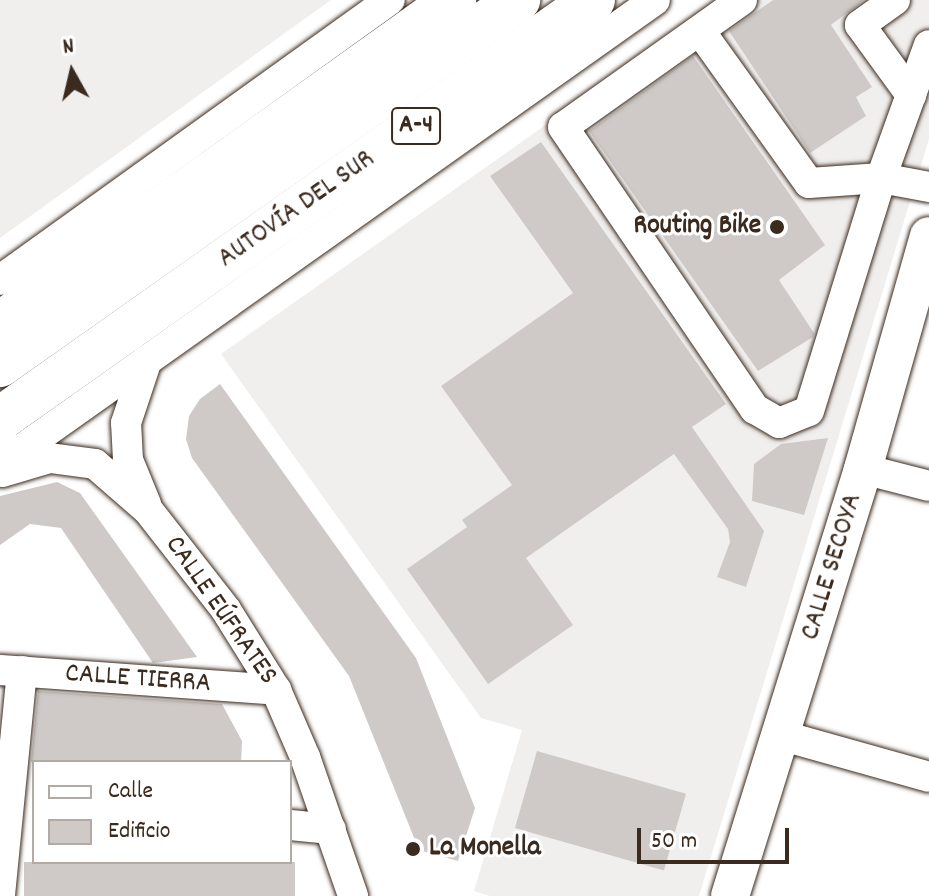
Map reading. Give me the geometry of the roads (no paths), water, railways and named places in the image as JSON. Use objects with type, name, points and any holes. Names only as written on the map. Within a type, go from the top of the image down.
[{"type":"highway","points":[[0,324],[454,0]]},
{"type":"highway","name":"AUTOVÍA DEL SUR","points":[[0,365],[518,0]]},
{"type":"highway","name":"AUTOVÍA DEL SUR","points":[[2,456],[593,0]]},
{"type":"main road","name":"CALLE SECOYA","points":[[730,896],[863,469],[929,236]]},
{"type":"street","points":[[0,280],[390,0]]},
{"type":"street","points":[[2,456],[147,360],[655,0]]},
{"type":"street","points":[[742,0],[563,127],[755,409],[779,423],[809,411],[881,178],[929,45]]},
{"type":"street","points":[[895,0],[860,25],[911,95]]},
{"type":"street","points":[[700,31],[809,183],[881,178],[929,187]]},
{"type":"street","points":[[147,360],[126,423],[128,460],[148,510]]},
{"type":"street","points":[[2,456],[95,464],[148,510]]},
{"type":"street","points":[[863,469],[929,486]]},
{"type":"street","name":"CALLE EÚFRATES","points":[[148,510],[226,610],[276,690],[359,894]]},
{"type":"street","points":[[0,895],[14,802],[11,671]]},
{"type":"street","name":"CALLE TIERRA","points":[[11,671],[276,690]]},
{"type":"street","points":[[780,735],[929,777]]},
{"type":"street","points":[[292,825],[331,829]]},
{"type":"place","name":"Routing Bike","points":[[777,227]]},
{"type":"place","name":"La Monella","points":[[413,849]]}]
